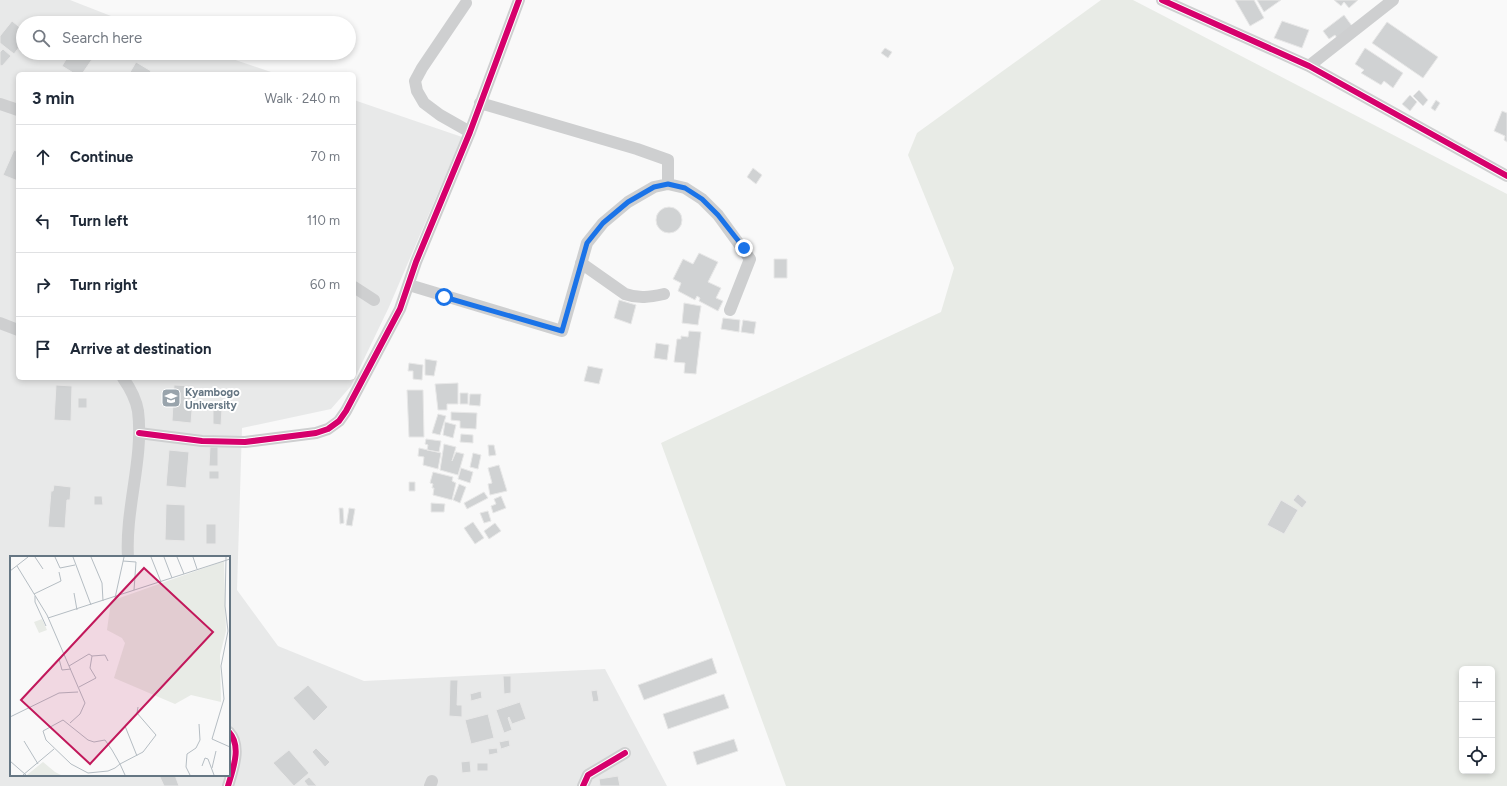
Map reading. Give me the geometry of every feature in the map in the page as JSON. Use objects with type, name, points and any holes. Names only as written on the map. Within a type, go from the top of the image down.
[{"type":"street","points":[[139,432],[202,441],[245,442],[316,433],[328,429],[339,421],[346,411],[400,308],[416,262],[470,132],[520,0]]},
{"type":"street","points":[[1162,0],[1309,66],[1507,176]]},
{"type":"street","points":[[1309,66],[1394,0]]},
{"type":"street","points":[[466,3],[422,68],[415,81],[417,91],[424,103],[440,115],[470,132]]},
{"type":"street","points":[[0,104],[16,109]]},
{"type":"street","points":[[480,104],[637,149],[668,160],[668,184]]},
{"type":"street","points":[[409,285],[562,331],[587,243],[603,223],[628,202],[654,187],[668,184],[685,188],[702,199],[718,215],[750,259],[730,310]]},
{"type":"street","points":[[581,263],[625,294],[634,297],[647,297],[664,294]]},
{"type":"street","points":[[356,288],[374,300]]},
{"type":"street","points":[[0,323],[16,329]]},
{"type":"street","points":[[124,380],[132,390],[138,410],[139,432],[128,556]]},
{"type":"street","points":[[228,786],[236,748],[235,738],[230,733]]},
{"type":"street","points":[[583,786],[588,775],[625,753]]},
{"type":"shaded area","name":"Kyambogo University","points":[[0,0],[70,0],[111,16],[16,16],[16,60],[236,60],[271,72],[16,72],[16,380],[354,380],[351,386],[331,409],[242,428],[237,590],[278,646],[364,681],[605,669],[667,786],[0,786]]},
{"type":"shaded area","points":[[1101,0],[1133,0],[1507,194],[1507,786],[786,786],[661,443],[941,312],[954,268],[908,155],[917,133]]},
{"type":"shaded area","name":"Kyambogo University","points":[[356,101],[462,137],[389,307],[356,376]]},
{"type":"building","points":[[1235,0],[1254,0],[1264,18],[1250,26]]},
{"type":"building","points":[[1257,0],[1281,0],[1264,12]]},
{"type":"building","points":[[1334,0],[1358,0],[1349,8],[1344,2],[1341,6]]},
{"type":"building","points":[[1344,15],[1352,26],[1337,38],[1335,35],[1329,39],[1323,31]]},
{"type":"building","points":[[12,21],[16,24],[16,51],[14,54],[0,43],[0,36]]},
{"type":"building","points":[[1282,21],[1309,30],[1302,48],[1274,38]]},
{"type":"building","points":[[1387,22],[1438,57],[1423,78],[1372,43]]},
{"type":"building","points":[[885,48],[892,52],[888,58],[881,53]]},
{"type":"building","points":[[1365,48],[1403,73],[1393,88],[1384,81],[1381,85],[1361,73],[1364,70],[1355,64]]},
{"type":"building","points":[[3,49],[11,56],[2,66],[0,65],[0,52]]},
{"type":"building","points":[[66,60],[92,60],[83,72],[72,72],[62,66]]},
{"type":"building","points":[[136,62],[151,71],[150,72],[130,72]]},
{"type":"building","points":[[1419,90],[1428,100],[1423,106],[1413,96]]},
{"type":"building","points":[[1410,95],[1417,102],[1410,111],[1402,104]]},
{"type":"building","points":[[1436,100],[1440,103],[1435,111],[1431,108]]},
{"type":"building","points":[[1502,111],[1507,113],[1507,142],[1504,140],[1505,136],[1494,131]]},
{"type":"building","points":[[14,150],[16,151],[16,180],[3,175]]},
{"type":"building","points":[[753,168],[762,175],[756,184],[747,177]]},
{"type":"building","points":[[669,207],[678,211],[682,220],[678,229],[669,233],[660,229],[656,220],[660,211]]},
{"type":"building","points":[[699,253],[718,262],[708,282],[721,288],[716,298],[723,301],[718,311],[699,301],[700,298],[697,296],[695,300],[678,291],[681,283],[673,279],[683,259],[693,264]]},
{"type":"building","points":[[774,259],[787,259],[787,278],[774,278]]},
{"type":"building","points":[[619,300],[636,305],[631,324],[614,318]]},
{"type":"building","points":[[684,303],[701,306],[698,325],[682,323]]},
{"type":"building","points":[[723,318],[740,320],[739,332],[721,329]]},
{"type":"building","points":[[743,320],[756,322],[754,334],[741,332]]},
{"type":"building","points":[[689,331],[701,332],[696,374],[684,373],[685,363],[674,362],[677,339],[681,339],[681,336],[688,337]]},
{"type":"building","points":[[656,343],[669,345],[667,360],[654,358]]},
{"type":"building","points":[[425,359],[437,361],[434,376],[425,375]]},
{"type":"building","points":[[409,363],[423,365],[422,380],[413,379],[413,371],[408,371]]},
{"type":"building","points":[[588,366],[603,369],[599,384],[584,381]]},
{"type":"building","points":[[458,383],[458,404],[447,404],[447,410],[438,410],[435,384]]},
{"type":"building","points":[[56,385],[72,386],[71,421],[54,420]]},
{"type":"building","points":[[174,385],[194,386],[191,423],[172,421]]},
{"type":"building","points":[[407,390],[423,390],[424,437],[409,437]]},
{"type":"building","points":[[460,393],[468,393],[468,404],[460,404]]},
{"type":"building","points":[[470,394],[481,394],[480,406],[469,405]]},
{"type":"building","points":[[78,398],[87,398],[87,408],[78,408]]},
{"type":"building","points":[[213,409],[222,409],[221,425],[213,424]]},
{"type":"building","points":[[451,412],[477,413],[476,429],[460,428],[460,421],[451,420]]},
{"type":"building","points":[[438,414],[446,416],[440,435],[432,433]]},
{"type":"building","points":[[445,422],[456,425],[453,438],[443,435]]},
{"type":"building","points":[[461,434],[473,435],[473,443],[460,442]]},
{"type":"building","points":[[426,439],[441,441],[439,452],[427,450],[428,445],[425,444]]},
{"type":"building","points":[[444,444],[456,447],[452,461],[456,452],[464,454],[458,475],[440,470]]},
{"type":"building","points":[[488,445],[494,445],[496,455],[489,456]]},
{"type":"building","points":[[210,447],[218,447],[218,466],[209,466]]},
{"type":"building","points":[[419,448],[441,453],[438,469],[423,465],[424,457],[418,456]]},
{"type":"building","points":[[169,450],[189,452],[186,488],[166,486]]},
{"type":"building","points":[[473,453],[481,455],[478,469],[470,467]]},
{"type":"building","points":[[499,465],[507,491],[490,495],[488,484],[492,483],[488,468]]},
{"type":"building","points":[[461,468],[473,472],[470,483],[458,479]]},
{"type":"building","points":[[209,471],[219,471],[219,479],[209,479]]},
{"type":"building","points":[[433,472],[453,477],[452,481],[456,483],[452,500],[433,495],[433,484],[430,483]]},
{"type":"building","points":[[409,482],[415,482],[415,491],[409,491]]},
{"type":"building","points":[[459,484],[466,487],[460,503],[453,500]]},
{"type":"building","points":[[54,485],[71,487],[70,500],[67,500],[65,528],[48,527],[51,491],[53,491]]},
{"type":"building","points":[[484,492],[488,498],[467,509],[464,503]]},
{"type":"building","points":[[1298,494],[1307,502],[1302,508],[1293,500]]},
{"type":"building","points":[[94,496],[102,496],[103,505],[94,505]]},
{"type":"building","points":[[501,496],[506,508],[493,513],[491,506],[496,504],[494,499]]},
{"type":"building","points":[[1281,500],[1298,510],[1284,534],[1267,525]]},
{"type":"building","points":[[431,503],[445,504],[444,512],[431,512]]},
{"type":"building","points":[[166,504],[185,505],[185,541],[165,540]]},
{"type":"building","points":[[339,508],[343,508],[344,523],[340,524]]},
{"type":"building","points":[[349,508],[355,509],[352,526],[346,525]]},
{"type":"building","points":[[488,511],[491,521],[484,523],[480,513]]},
{"type":"building","points":[[473,522],[484,538],[475,544],[464,528]]},
{"type":"building","points":[[495,523],[501,531],[489,539],[484,531]]},
{"type":"building","points":[[206,524],[216,524],[216,544],[206,544]]},
{"type":"building","points":[[712,658],[717,673],[644,700],[638,685]]},
{"type":"building","points":[[503,676],[511,676],[511,693],[504,694]]},
{"type":"building","points":[[450,680],[458,680],[457,705],[462,705],[462,717],[449,716]]},
{"type":"building","points":[[308,685],[328,707],[314,721],[293,698]]},
{"type":"building","points":[[597,690],[599,701],[593,702],[591,691]]},
{"type":"building","points":[[481,691],[482,698],[471,701],[470,694]]},
{"type":"building","points":[[724,694],[729,708],[668,729],[663,714]]},
{"type":"building","points":[[520,702],[526,719],[512,724],[509,717],[512,730],[504,733],[496,710]]},
{"type":"building","points":[[488,714],[494,738],[471,744],[465,720]]},
{"type":"building","points":[[734,739],[738,751],[697,765],[693,752]]},
{"type":"building","points":[[509,740],[510,746],[501,749],[499,742]]},
{"type":"building","points":[[316,748],[330,762],[325,767],[312,752]]},
{"type":"building","points":[[497,748],[498,753],[489,755],[488,749]]},
{"type":"building","points":[[289,750],[309,773],[294,786],[273,763]]},
{"type":"building","points":[[470,761],[471,772],[462,773],[461,762]]},
{"type":"building","points":[[477,763],[488,763],[488,771],[477,771]]},
{"type":"building","points":[[159,776],[175,776],[179,786],[164,786]]},
{"type":"building","points":[[618,776],[620,786],[600,786],[599,779]]},
{"type":"building","points":[[309,777],[317,786],[308,786],[304,781]]},
{"type":"cycle path","points":[[139,433],[202,441],[245,442],[316,433],[328,429],[339,421],[346,411],[400,309],[416,262],[470,132],[519,0]]},
{"type":"cycle path","points":[[1162,0],[1309,66],[1507,176]]},
{"type":"cycle path","points":[[228,786],[236,751],[233,738],[230,734]]},
{"type":"cycle path","points":[[583,786],[588,775],[625,753]]},
{"type":"place","name":"Kyambogo University","points":[[171,398]]},
{"type":"route","points":[[444,297],[562,331],[587,243],[603,223],[628,202],[654,187],[668,184],[685,188],[702,199],[718,215],[744,248]]}]
